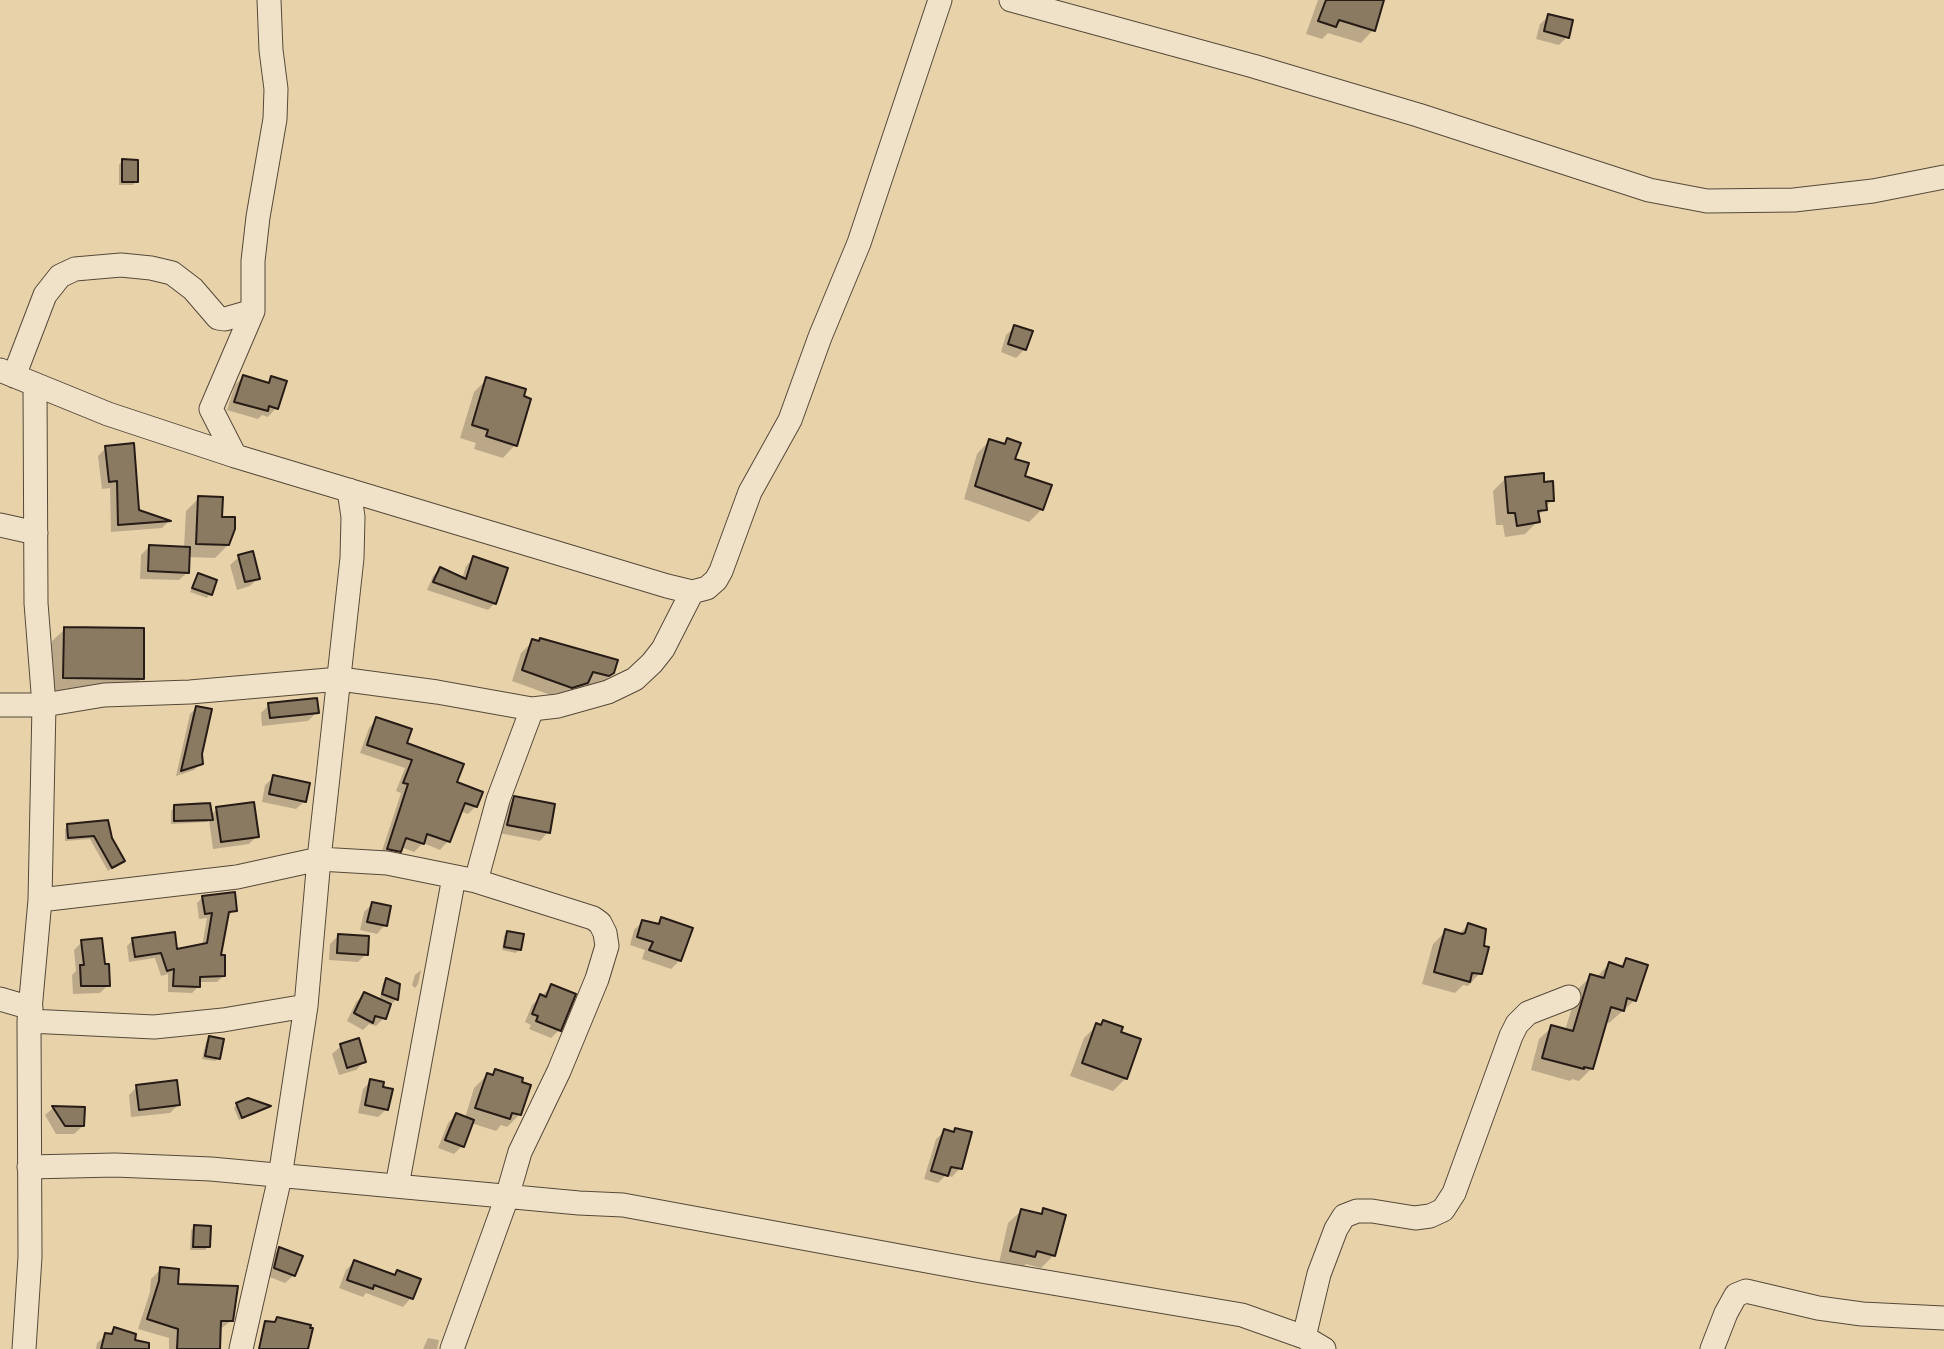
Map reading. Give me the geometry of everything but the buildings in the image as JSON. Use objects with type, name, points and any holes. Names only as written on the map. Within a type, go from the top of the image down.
[{"type":"street","points":[[235,456],[211,409],[253,311],[253,261],[258,217],[275,119],[276,89],[269,0]]},
{"type":"street","points":[[16,377],[108,414],[235,456],[667,586],[692,592],[707,587],[716,580],[721,571],[750,492],[790,420],[820,337],[859,243],[940,0]]},
{"type":"street","points":[[1012,0],[1266,69],[1457,127],[1649,190],[1707,201],[1794,200],[1873,191],[1944,177]]},
{"type":"street","points":[[24,1349],[30,1257],[30,1014],[40,900],[44,705],[36,603],[36,533],[16,377],[45,295],[60,276],[75,269],[121,265],[151,268],[172,273],[193,289],[218,318],[225,319],[253,311]]},
{"type":"street","points":[[241,1349],[280,1177],[306,1006],[352,558],[353,517],[349,490]]},
{"type":"street","points":[[0,525],[36,533]]},
{"type":"street","points":[[0,705],[44,705],[104,695],[190,692],[340,679],[438,692],[532,709],[558,706],[608,692],[635,679],[663,649],[692,592]]},
{"type":"street","points":[[397,1186],[465,879],[532,709]]},
{"type":"street","points":[[40,900],[237,877],[319,859],[387,863],[465,879],[593,918],[600,923],[607,946],[597,979],[559,1071],[520,1152],[507,1197],[452,1349]]},
{"type":"street","points":[[1304,1337],[1319,1274],[1336,1229],[1344,1216],[1357,1211],[1372,1211],[1415,1218],[1430,1216],[1443,1210],[1454,1193],[1517,1024],[1528,1013],[1569,998]]},
{"type":"street","points":[[0,999],[30,1014],[154,1027],[223,1020],[306,1006]]},
{"type":"street","points":[[29,1167],[115,1165],[211,1169],[507,1197],[623,1205],[994,1274],[1242,1315],[1304,1337],[1324,1349]]},
{"type":"street","points":[[1712,1349],[1726,1313],[1737,1295],[1746,1291],[1818,1308],[1862,1314],[1944,1318]]}]
